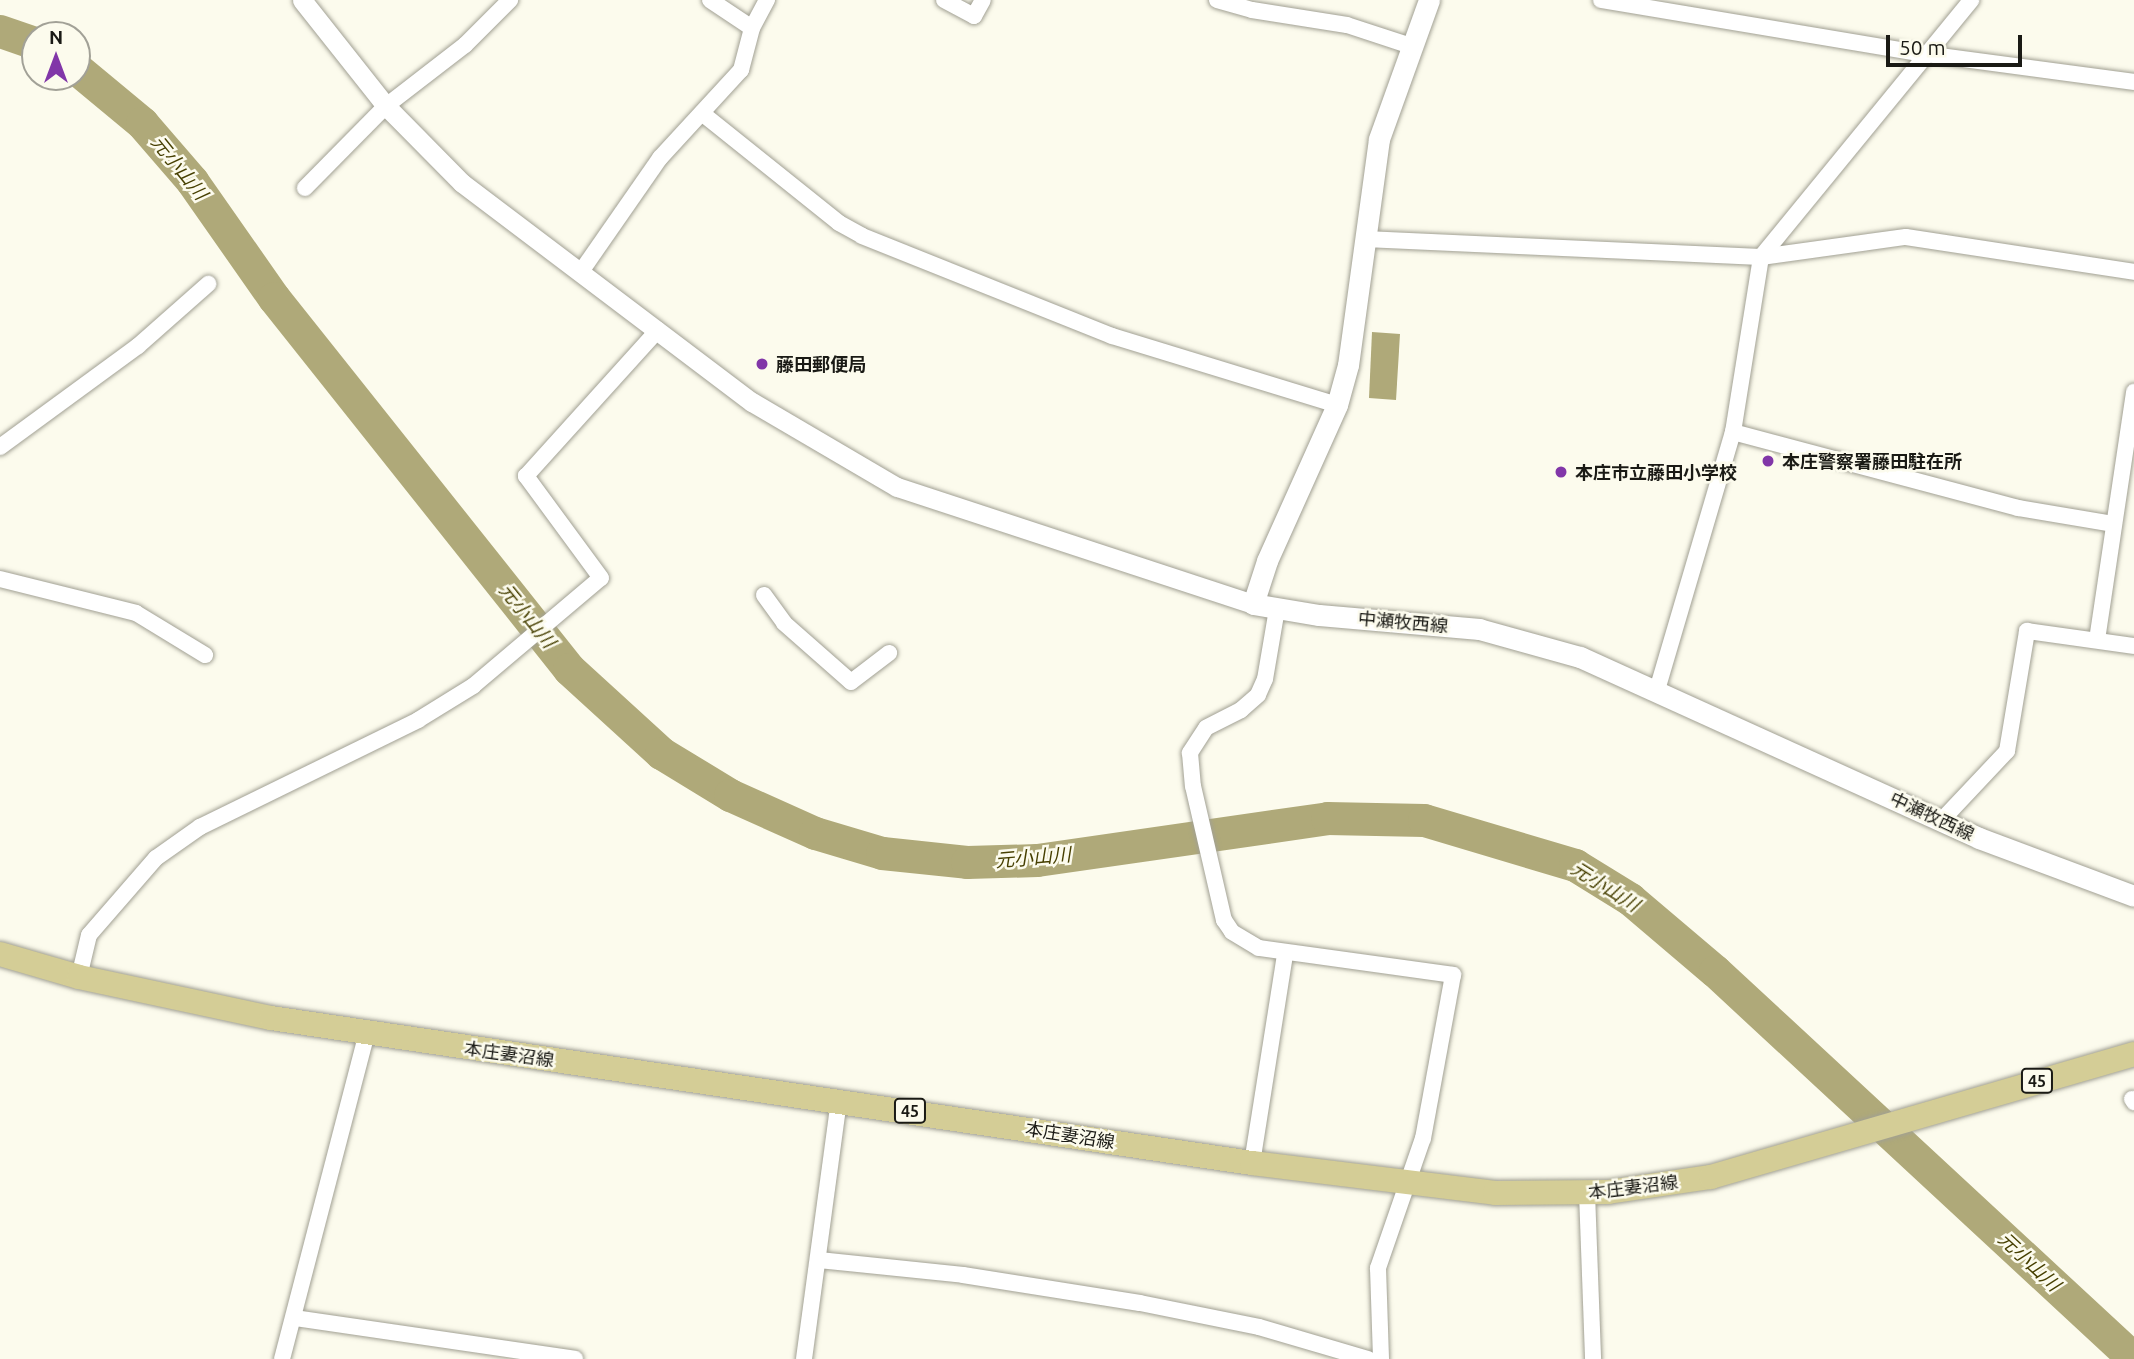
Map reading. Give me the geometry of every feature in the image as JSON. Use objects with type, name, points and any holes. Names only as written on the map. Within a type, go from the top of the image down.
[{"type":"main road","points":[[1253,604],[1267,561],[1337,405],[1348,365],[1378,139],[1429,0]]},
{"type":"main road","name":"中瀬牧西線","points":[[1253,604],[1277,609],[1500,633],[1580,657],[1942,820],[2134,896]]},
{"type":"main road","name":"本庄妻沼線","points":[[0,954],[79,977],[367,1034],[1252,1163],[1495,1193],[1587,1193],[1710,1177],[2134,1054]]},
{"type":"street","points":[[303,0],[386,106],[462,183],[752,402],[897,487],[1253,604]]},
{"type":"street","points":[[305,188],[386,106],[465,45],[510,0]]},
{"type":"street","points":[[710,0],[752,28]]},
{"type":"street","points":[[580,273],[660,159],[741,70],[752,28],[767,0]]},
{"type":"street","points":[[943,0],[974,16],[983,0]]},
{"type":"street","points":[[1217,0],[1338,23],[1411,46]]},
{"type":"street","points":[[1601,0],[1655,5],[1925,54],[2134,82]]},
{"type":"street","points":[[1657,690],[1733,432],[1761,257],[1971,0]]},
{"type":"street","points":[[703,114],[839,223],[862,236],[1112,336],[1337,405]]},
{"type":"street","points":[[1365,239],[1761,257],[1906,237],[2134,272]]},
{"type":"street","points":[[0,447],[138,346],[208,284]]},
{"type":"street","points":[[79,977],[89,934],[156,858],[176,842],[287,781],[418,720],[500,665],[601,578],[526,476],[658,330]]},
{"type":"street","points":[[2097,640],[2134,392]]},
{"type":"street","points":[[1733,432],[2018,508],[2114,524]]},
{"type":"street","points":[[0,579],[136,614],[205,655]]},
{"type":"street","points":[[764,595],[784,622],[851,682],[889,653]]},
{"type":"street","points":[[1277,609],[1261,687],[1241,710],[1201,735],[1190,753],[1192,786],[1216,887],[1232,932],[1259,948],[1285,954],[1453,975],[1442,1056],[1408,1184],[1378,1268],[1381,1359]]},
{"type":"street","points":[[1942,820],[2007,751],[2026,631],[2134,646]]},
{"type":"street","points":[[1252,1163],[1285,954]]},
{"type":"street","points":[[282,1359],[295,1318],[367,1034]]},
{"type":"street","points":[[804,1359],[839,1101]]},
{"type":"street","points":[[1587,1193],[1593,1359]]},
{"type":"street","points":[[819,1260],[963,1275],[1140,1303],[1259,1327],[1368,1359]]},
{"type":"street","points":[[295,1318],[575,1359]]},
{"type":"shaded area","points":[[1372,332],[1400,334],[1396,400],[1369,398]]},
{"type":"waterway","name":"元小山川","points":[[0,31],[21,38]]},
{"type":"waterway","name":"元小山川","points":[[91,81],[142,123],[192,181],[274,298],[569,669],[661,753],[730,795],[815,833],[882,853],[967,862],[1037,860],[1327,818],[1424,820],[1575,865],[1630,899],[1715,971],[2134,1359]]},
{"type":"place","name":"藤田郵便局","points":[[762,364]]},
{"type":"place","name":"本庄警察署藤田駐在所","points":[[1768,461]]},
{"type":"place","name":"本庄市立藤田小学校","points":[[1561,472]]}]
